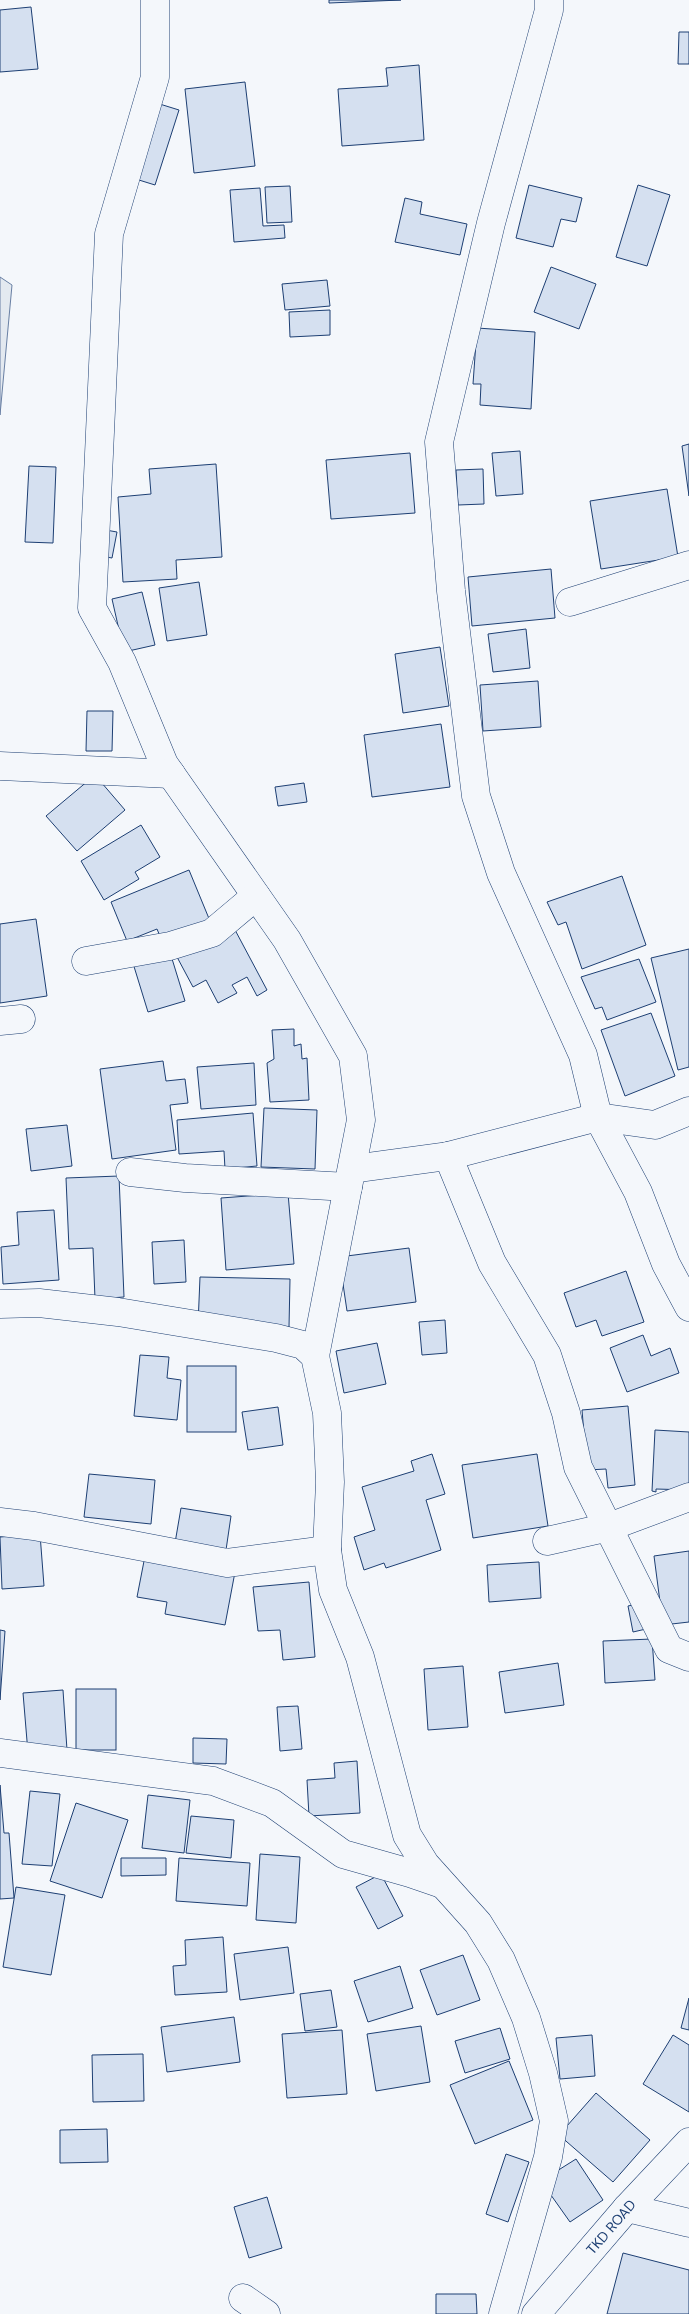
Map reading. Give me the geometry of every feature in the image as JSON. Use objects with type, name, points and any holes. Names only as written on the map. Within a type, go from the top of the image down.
[{"type":"street","points":[[155,0],[155,77],[109,234],[92,608],[122,662],[164,764],[286,940],[353,1056],[361,1120],[315,1356],[327,1412],[330,1482],[327,1550],[333,1590],[360,1657],[407,1835],[425,1864],[478,1923],[501,1960],[526,2018],[543,2073],[554,2121],[548,2157],[503,2314]]},
{"type":"street","points":[[549,0],[549,10],[491,223],[439,442],[451,591],[476,796],[501,873],[583,1055],[598,1117],[638,1192],[666,1264],[689,1307]]},
{"type":"street","points":[[570,602],[689,565]]},
{"type":"street","points":[[0,766],[171,774]]},
{"type":"street","points":[[86,961],[170,946],[212,933],[256,896]]},
{"type":"street","points":[[130,1172],[185,1178],[350,1178],[448,1156],[598,1117],[655,1125],[689,1111]]},
{"type":"street","points":[[448,1156],[492,1263],[547,1355],[566,1413],[578,1467],[669,1648],[689,1657]]},
{"type":"street","points":[[0,1304],[39,1303],[118,1312],[276,1338],[303,1345],[315,1356]]},
{"type":"street","points":[[547,1541],[609,1526],[689,1497]]},
{"type":"street","points":[[0,1522],[34,1526],[228,1563],[327,1550]]},
{"type":"street","points":[[0,1753],[213,1781],[272,1803],[343,1854],[444,1884]]},
{"type":"street","name":"TKD ROAD","points":[[536,2314],[627,2208],[689,2142]]},
{"type":"street","points":[[627,2208],[689,2223]]},
{"type":"street","points":[[243,2298],[266,2314]]},
{"type":"shaded area","points":[[0,277],[12,285],[0,415]]},
{"type":"building","points":[[329,0],[401,0],[329,3]]},
{"type":"building","points":[[31,7],[38,69],[0,72],[0,10]]},
{"type":"building","points":[[679,32],[689,32],[689,64],[678,64]]},
{"type":"building","points":[[419,65],[424,140],[342,146],[338,89],[388,86],[386,68]]},
{"type":"building","points":[[245,82],[255,166],[194,173],[185,89]]},
{"type":"building","points":[[150,101],[179,110],[155,185],[126,176]]},
{"type":"building","points":[[529,185],[582,198],[576,222],[561,219],[553,247],[516,238]]},
{"type":"building","points":[[638,185],[670,195],[647,266],[616,257]]},
{"type":"building","points":[[290,186],[292,222],[267,223],[265,187]]},
{"type":"building","points":[[260,188],[263,226],[284,225],[285,238],[234,242],[230,190]]},
{"type":"building","points":[[405,198],[422,202],[420,214],[467,224],[460,255],[395,242]]},
{"type":"building","points":[[551,267],[596,284],[579,329],[534,312]]},
{"type":"building","points":[[327,280],[330,306],[285,310],[282,284]]},
{"type":"building","points":[[330,310],[330,335],[290,337],[289,312]]},
{"type":"building","points":[[477,328],[535,332],[531,409],[480,405],[481,384],[473,384]]},
{"type":"building","points":[[689,444],[689,496],[682,446]]},
{"type":"building","points":[[520,451],[523,494],[496,496],[492,453]]},
{"type":"building","points":[[410,453],[415,513],[331,519],[326,460]]},
{"type":"building","points":[[216,464],[222,557],[176,560],[177,579],[123,582],[118,497],[151,494],[149,469]]},
{"type":"building","points":[[29,466],[56,467],[53,543],[25,542]]},
{"type":"building","points":[[483,469],[484,504],[458,505],[456,470]]},
{"type":"building","points":[[667,489],[678,557],[601,569],[590,501]]},
{"type":"building","points":[[100,529],[117,532],[112,558],[95,555]]},
{"type":"building","points":[[551,569],[555,618],[472,626],[468,577]]},
{"type":"building","points":[[199,582],[207,635],[167,641],[159,588]]},
{"type":"building","points":[[142,592],[155,645],[124,652],[112,599]]},
{"type":"building","points":[[526,629],[530,668],[493,672],[488,634]]},
{"type":"building","points":[[440,647],[449,706],[403,713],[395,654]]},
{"type":"building","points":[[538,681],[541,727],[483,731],[480,685]]},
{"type":"building","points":[[87,711],[113,711],[112,751],[86,751]]},
{"type":"building","points":[[441,724],[450,787],[372,797],[364,735]]},
{"type":"building","points":[[95,775],[125,810],[77,851],[46,816]]},
{"type":"building","points":[[304,783],[307,802],[278,806],[275,787]]},
{"type":"building","points":[[141,825],[160,857],[135,872],[139,879],[104,900],[81,861]]},
{"type":"building","points":[[189,870],[210,921],[162,941],[157,929],[127,941],[111,902]]},
{"type":"building","points":[[622,876],[646,945],[582,969],[566,922],[558,925],[547,902]]},
{"type":"building","points":[[36,919],[47,996],[0,1003],[0,924]]},
{"type":"building","points":[[234,928],[267,990],[257,996],[247,977],[232,985],[237,993],[218,1003],[206,980],[193,987],[177,957]]},
{"type":"building","points":[[169,949],[185,1001],[148,1012],[132,960]]},
{"type":"building","points":[[689,949],[689,1067],[678,1070],[651,958]]},
{"type":"building","points":[[639,959],[656,1002],[607,1020],[602,1007],[595,1009],[581,977]]},
{"type":"building","points":[[651,1013],[675,1076],[625,1096],[601,1030]]},
{"type":"building","points":[[294,1029],[294,1046],[301,1044],[302,1059],[307,1058],[309,1100],[270,1102],[267,1063],[274,1059],[272,1030]]},
{"type":"building","points":[[163,1061],[166,1081],[185,1079],[188,1103],[170,1105],[176,1150],[112,1159],[100,1069]]},
{"type":"building","points":[[254,1063],[256,1105],[201,1109],[197,1067]]},
{"type":"building","points":[[264,1108],[317,1110],[315,1169],[261,1167]]},
{"type":"building","points":[[253,1113],[257,1166],[225,1169],[224,1151],[179,1154],[177,1120]]},
{"type":"building","points":[[67,1125],[72,1166],[31,1171],[26,1129]]},
{"type":"building","points":[[119,1176],[124,1297],[95,1299],[93,1248],[69,1249],[66,1178]]},
{"type":"building","points":[[288,1193],[294,1264],[226,1270],[221,1198]]},
{"type":"building","points":[[54,1210],[59,1280],[3,1284],[1,1247],[19,1245],[17,1212]]},
{"type":"building","points":[[184,1240],[186,1282],[154,1284],[152,1242]]},
{"type":"building","points":[[409,1248],[416,1302],[347,1311],[339,1257]]},
{"type":"building","points":[[626,1271],[644,1322],[602,1336],[596,1320],[576,1327],[564,1293]]},
{"type":"building","points":[[200,1277],[290,1279],[289,1327],[198,1325]]},
{"type":"building","points":[[445,1320],[447,1353],[422,1355],[419,1322]]},
{"type":"building","points":[[643,1335],[651,1356],[670,1348],[679,1373],[627,1392],[610,1348]]},
{"type":"building","points":[[377,1343],[386,1384],[344,1393],[336,1351]]},
{"type":"building","points":[[140,1355],[169,1357],[167,1378],[181,1380],[177,1420],[134,1416]]},
{"type":"building","points":[[187,1366],[236,1366],[236,1432],[187,1432]]},
{"type":"building","points":[[628,1406],[635,1485],[608,1488],[606,1469],[587,1470],[582,1410]]},
{"type":"building","points":[[278,1407],[283,1445],[248,1450],[242,1412]]},
{"type":"building","points":[[655,1430],[689,1432],[689,1490],[656,1489],[656,1492],[652,1491]]},
{"type":"building","points":[[432,1454],[445,1494],[426,1500],[441,1550],[386,1568],[384,1563],[364,1570],[354,1537],[375,1530],[362,1487],[414,1471],[411,1461]]},
{"type":"building","points":[[537,1454],[548,1526],[473,1538],[462,1465]]},
{"type":"building","points":[[89,1474],[155,1480],[151,1524],[84,1517]]},
{"type":"building","points":[[181,1508],[231,1516],[226,1550],[175,1543]]},
{"type":"building","points":[[40,1534],[44,1586],[2,1589],[0,1537]]},
{"type":"building","points":[[689,1551],[689,1622],[663,1625],[654,1556]]},
{"type":"building","points":[[145,1556],[235,1572],[225,1625],[165,1614],[167,1602],[137,1597]]},
{"type":"building","points":[[539,1562],[541,1598],[489,1602],[487,1565]]},
{"type":"building","points":[[309,1582],[315,1657],[283,1660],[280,1630],[258,1631],[253,1587]]},
{"type":"building","points":[[641,1603],[646,1629],[633,1632],[628,1606]]},
{"type":"building","points":[[0,1630],[5,1631],[0,1700]]},
{"type":"building","points":[[652,1639],[655,1680],[605,1683],[603,1641]]},
{"type":"building","points":[[558,1663],[564,1705],[505,1713],[499,1672]]},
{"type":"building","points":[[463,1666],[468,1727],[428,1730],[424,1669]]},
{"type":"building","points":[[76,1689],[116,1689],[116,1750],[76,1750]]},
{"type":"building","points":[[63,1690],[67,1750],[28,1753],[23,1693]]},
{"type":"building","points":[[298,1706],[302,1749],[280,1751],[277,1707]]},
{"type":"building","points":[[193,1738],[227,1739],[226,1764],[193,1763]]},
{"type":"building","points":[[357,1761],[360,1813],[309,1816],[307,1780],[335,1778],[334,1763]]},
{"type":"building","points":[[0,1785],[4,1833],[9,1833],[14,1898],[0,1899]]},
{"type":"building","points":[[30,1791],[60,1794],[52,1866],[22,1864]]},
{"type":"building","points":[[148,1795],[190,1800],[184,1853],[142,1848]]},
{"type":"building","points":[[76,1803],[128,1820],[102,1898],[50,1881]]},
{"type":"building","points":[[191,1816],[234,1820],[231,1858],[186,1853]]},
{"type":"building","points":[[260,1854],[300,1857],[296,1923],[256,1920]]},
{"type":"building","points":[[121,1858],[166,1858],[166,1875],[121,1876]]},
{"type":"building","points":[[179,1858],[250,1863],[247,1906],[176,1901]]},
{"type":"building","points":[[381,1874],[403,1916],[378,1929],[356,1887]]},
{"type":"building","points":[[16,1887],[65,1895],[51,1975],[3,1967]]},
{"type":"building","points":[[223,1937],[227,1992],[175,1995],[173,1966],[186,1965],[185,1940]]},
{"type":"building","points":[[288,1947],[294,1993],[240,2000],[234,1954]]},
{"type":"building","points":[[463,1955],[480,2000],[437,2015],[420,1970]]},
{"type":"building","points":[[400,1966],[413,2008],[368,2022],[354,1981]]},
{"type":"building","points":[[331,1990],[337,2027],[305,2031],[300,1994]]},
{"type":"building","points":[[689,1998],[689,2030],[681,2028]]},
{"type":"building","points":[[234,2017],[240,2062],[167,2072],[161,2027]]},
{"type":"building","points":[[421,2026],[430,2082],[376,2091],[367,2034]]},
{"type":"building","points":[[500,2028],[510,2059],[465,2073],[455,2041]]},
{"type":"building","points":[[342,2030],[347,2094],[287,2098],[282,2034]]},
{"type":"building","points":[[592,2035],[595,2076],[560,2079],[556,2038]]},
{"type":"building","points":[[673,2035],[689,2045],[689,2112],[643,2084]]},
{"type":"building","points":[[143,2054],[144,2101],[93,2102],[92,2055]]},
{"type":"building","points":[[509,2061],[533,2120],[475,2144],[450,2085]]},
{"type":"building","points":[[596,2093],[650,2140],[613,2182],[559,2135]]},
{"type":"building","points":[[107,2129],[108,2162],[60,2163],[60,2130]]},
{"type":"building","points":[[506,2154],[529,2162],[508,2222],[486,2214]]},
{"type":"building","points":[[576,2159],[603,2200],[570,2222],[541,2181]]},
{"type":"building","points":[[267,2197],[282,2248],[249,2258],[234,2207]]},
{"type":"building","points":[[623,2253],[689,2270],[689,2314],[607,2314]]},
{"type":"building","points":[[436,2294],[476,2294],[477,2314],[436,2314]]}]
